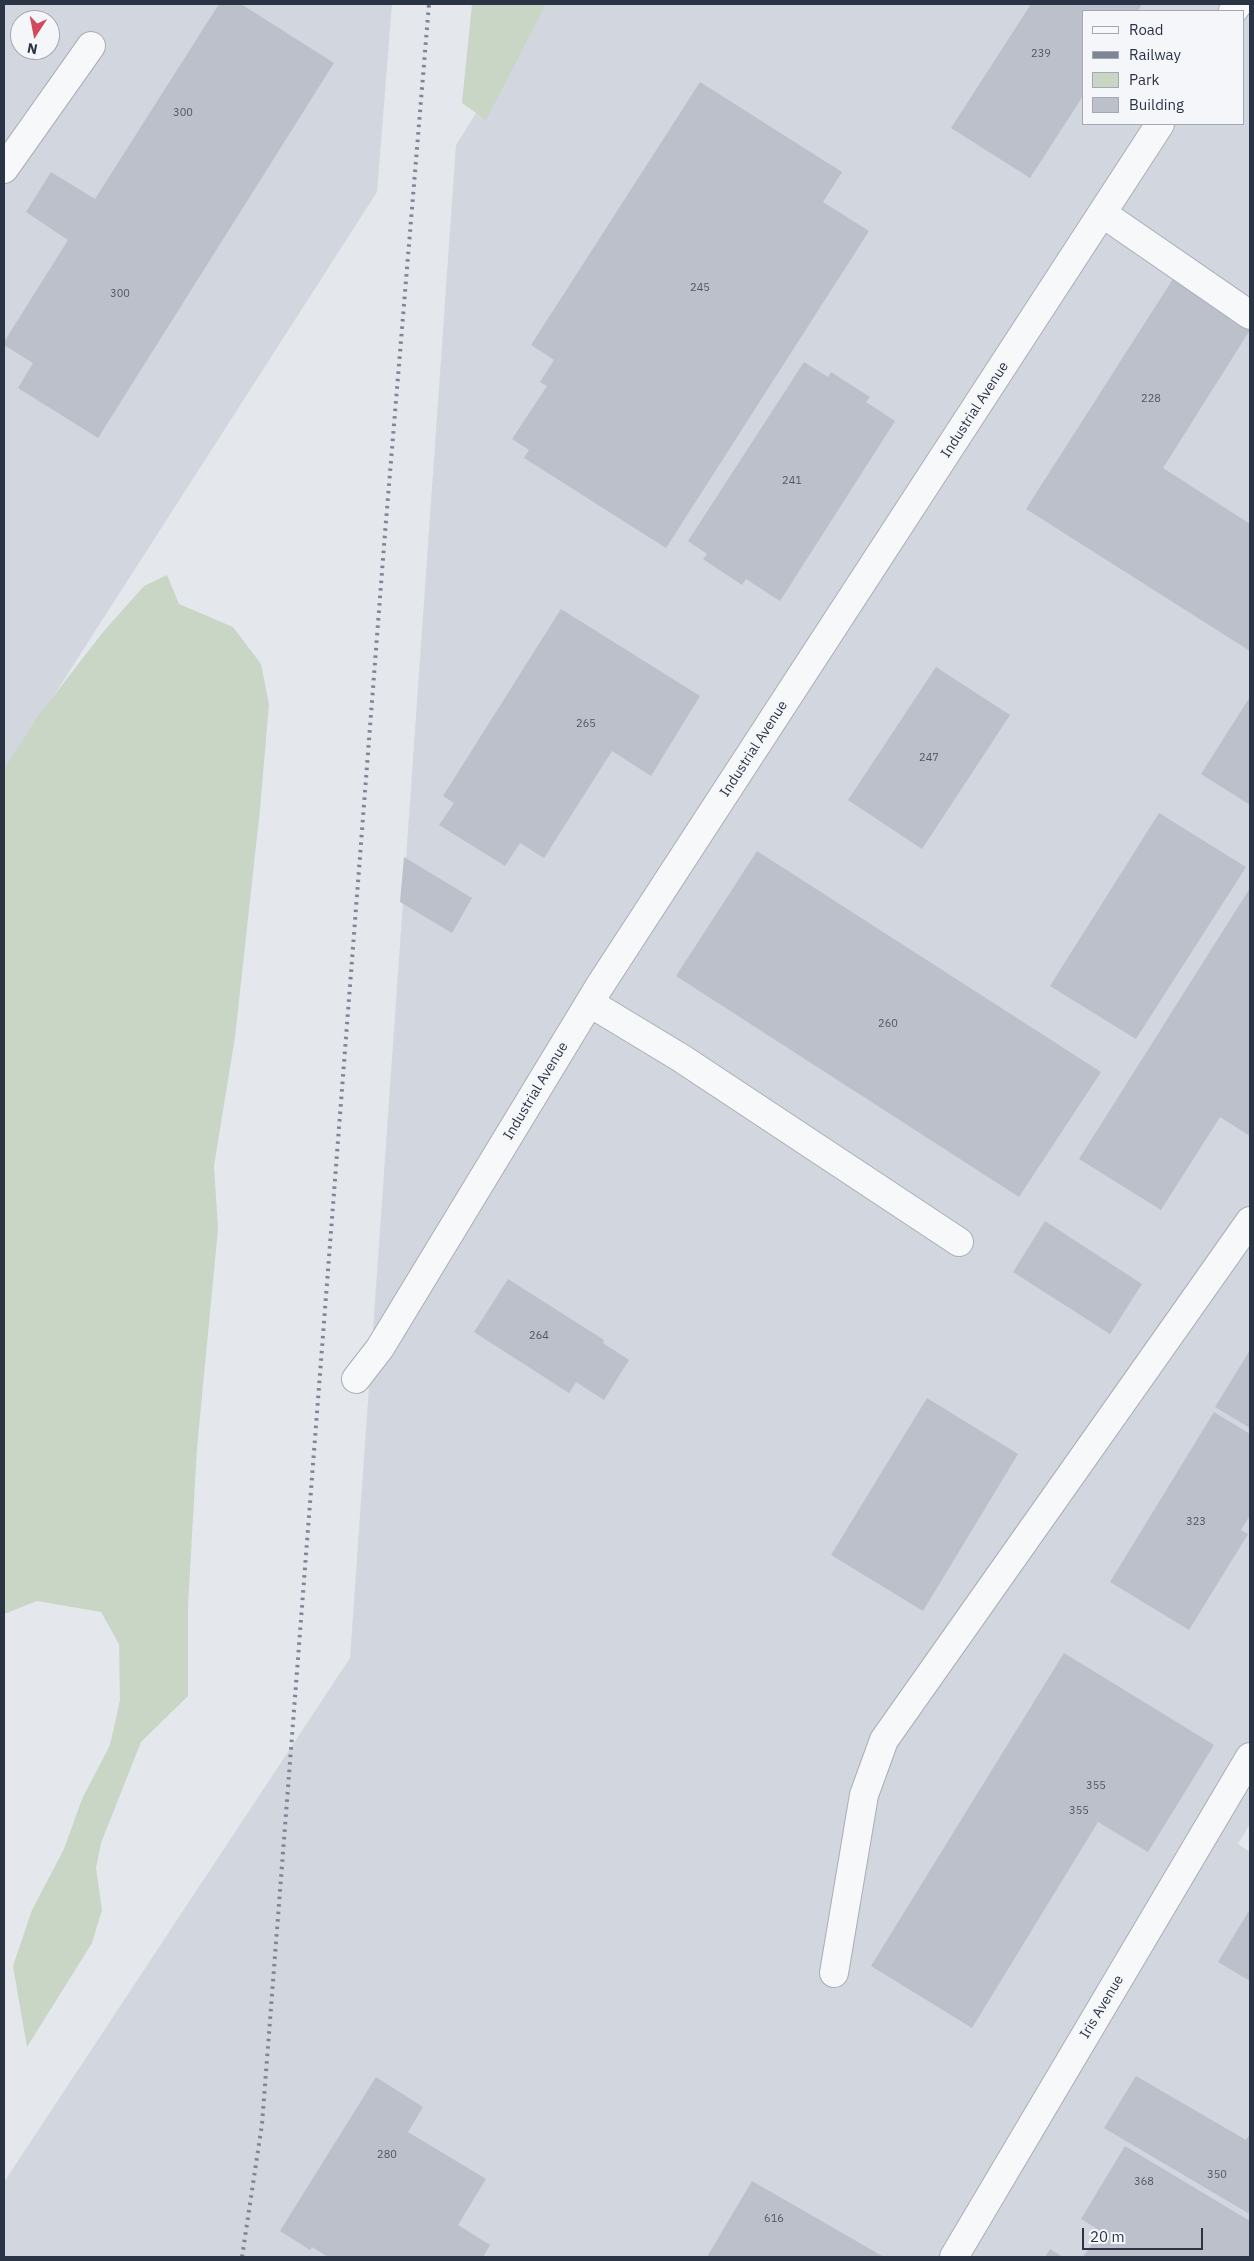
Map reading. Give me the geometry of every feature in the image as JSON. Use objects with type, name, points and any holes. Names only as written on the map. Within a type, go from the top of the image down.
[{"type":"street","points":[[4,169],[91,46]]},
{"type":"street","name":"Industrial Avenue","points":[[356,1380],[380,1348],[590,1003],[1159,125]]},
{"type":"street","points":[[1102,213],[1250,315]]},
{"type":"street","points":[[590,1003],[681,1058],[959,1242]]},
{"type":"street","points":[[834,1973],[864,1795],[884,1740],[1250,1221]]},
{"type":"street","name":"Iris Avenue","points":[[954,2257],[1250,1758]]},
{"type":"shaded area","points":[[4,4],[392,4],[377,192],[4,773]]},
{"type":"shaded area","points":[[545,4],[1250,4],[1250,1824],[1238,1844],[1250,1852],[1250,2257],[4,2257],[4,2182],[350,1658],[456,145]]},
{"type":"green space","points":[[472,4],[546,4],[486,120],[462,103]]},
{"type":"green space","points":[[167,575],[179,604],[233,627],[261,664],[269,704],[260,809],[235,1037],[214,1166],[218,1229],[197,1448],[188,1605],[188,1696],[141,1742],[101,1843],[96,1868],[102,1910],[92,1943],[27,2047],[13,1966],[32,1910],[64,1849],[82,1799],[110,1745],[120,1700],[119,1644],[101,1612],[37,1601],[4,1614],[4,769],[38,716],[103,632],[144,586]]},
{"type":"building","points":[[219,4],[241,4],[334,63],[98,438],[18,388],[33,363],[4,345],[4,342],[68,240],[26,212],[51,172],[95,199]]},
{"type":"building","points":[[1031,4],[1142,4],[1139,10],[1082,10],[1082,98],[1030,178],[951,128]]},
{"type":"building","points":[[700,82],[842,172],[823,202],[869,231],[666,548],[524,458],[529,450],[512,439],[547,386],[540,382],[554,360],[531,345]]},
{"type":"building","points":[[1178,271],[1250,322],[1250,330],[1163,468],[1250,524],[1250,651],[1026,509]]},
{"type":"building","points":[[804,362],[828,377],[831,372],[870,397],[866,402],[895,421],[780,601],[746,579],[742,585],[703,559],[707,554],[688,541]]},
{"type":"building","points":[[561,609],[700,696],[651,776],[612,751],[544,858],[520,843],[505,866],[439,825],[454,803],[443,796]]},
{"type":"building","points":[[936,667],[1010,715],[922,849],[848,800]]},
{"type":"building","points":[[1250,697],[1250,805],[1201,774]]},
{"type":"building","points":[[1159,813],[1246,867],[1136,1039],[1050,986]]},
{"type":"building","points":[[757,851],[1101,1072],[1019,1197],[676,976]]},
{"type":"building","points":[[404,857],[472,898],[452,933],[400,902]]},
{"type":"building","points":[[1250,888],[1250,1136],[1220,1117],[1161,1210],[1079,1159]]},
{"type":"building","points":[[1045,1221],[1142,1284],[1110,1334],[1013,1272]]},
{"type":"building","points":[[508,1279],[604,1340],[603,1343],[629,1360],[604,1400],[576,1382],[569,1393],[474,1332]]},
{"type":"building","points":[[1250,1350],[1250,1428],[1215,1407]]},
{"type":"building","points":[[927,1398],[1018,1454],[923,1611],[831,1555]]},
{"type":"building","points":[[1214,1412],[1250,1434],[1250,1515],[1241,1530],[1248,1534],[1189,1630],[1110,1582]]},
{"type":"building","points":[[1064,1653],[1214,1745],[1148,1852],[1098,1822],[972,2028],[871,1966]]},
{"type":"building","points":[[1250,1909],[1250,1981],[1218,1962]]},
{"type":"building","points":[[1136,2076],[1246,2140],[1250,2134],[1250,2210],[1248,2213],[1104,2128]]},
{"type":"building","points":[[376,2077],[423,2107],[408,2132],[486,2179],[458,2225],[490,2245],[483,2257],[328,2257],[312,2247],[310,2250],[280,2231]]},
{"type":"building","points":[[1125,2146],[1250,2221],[1250,2253],[1248,2257],[1083,2257],[1096,2238],[1103,2242],[1107,2235],[1081,2219]]},
{"type":"building","points":[[752,2181],[884,2257],[707,2257]]},
{"type":"building","points":[[1050,2249],[1063,2257],[1045,2257]]},
{"type":"railway","points":[[242,2257],[262,2124],[385,533],[429,4]]}]
